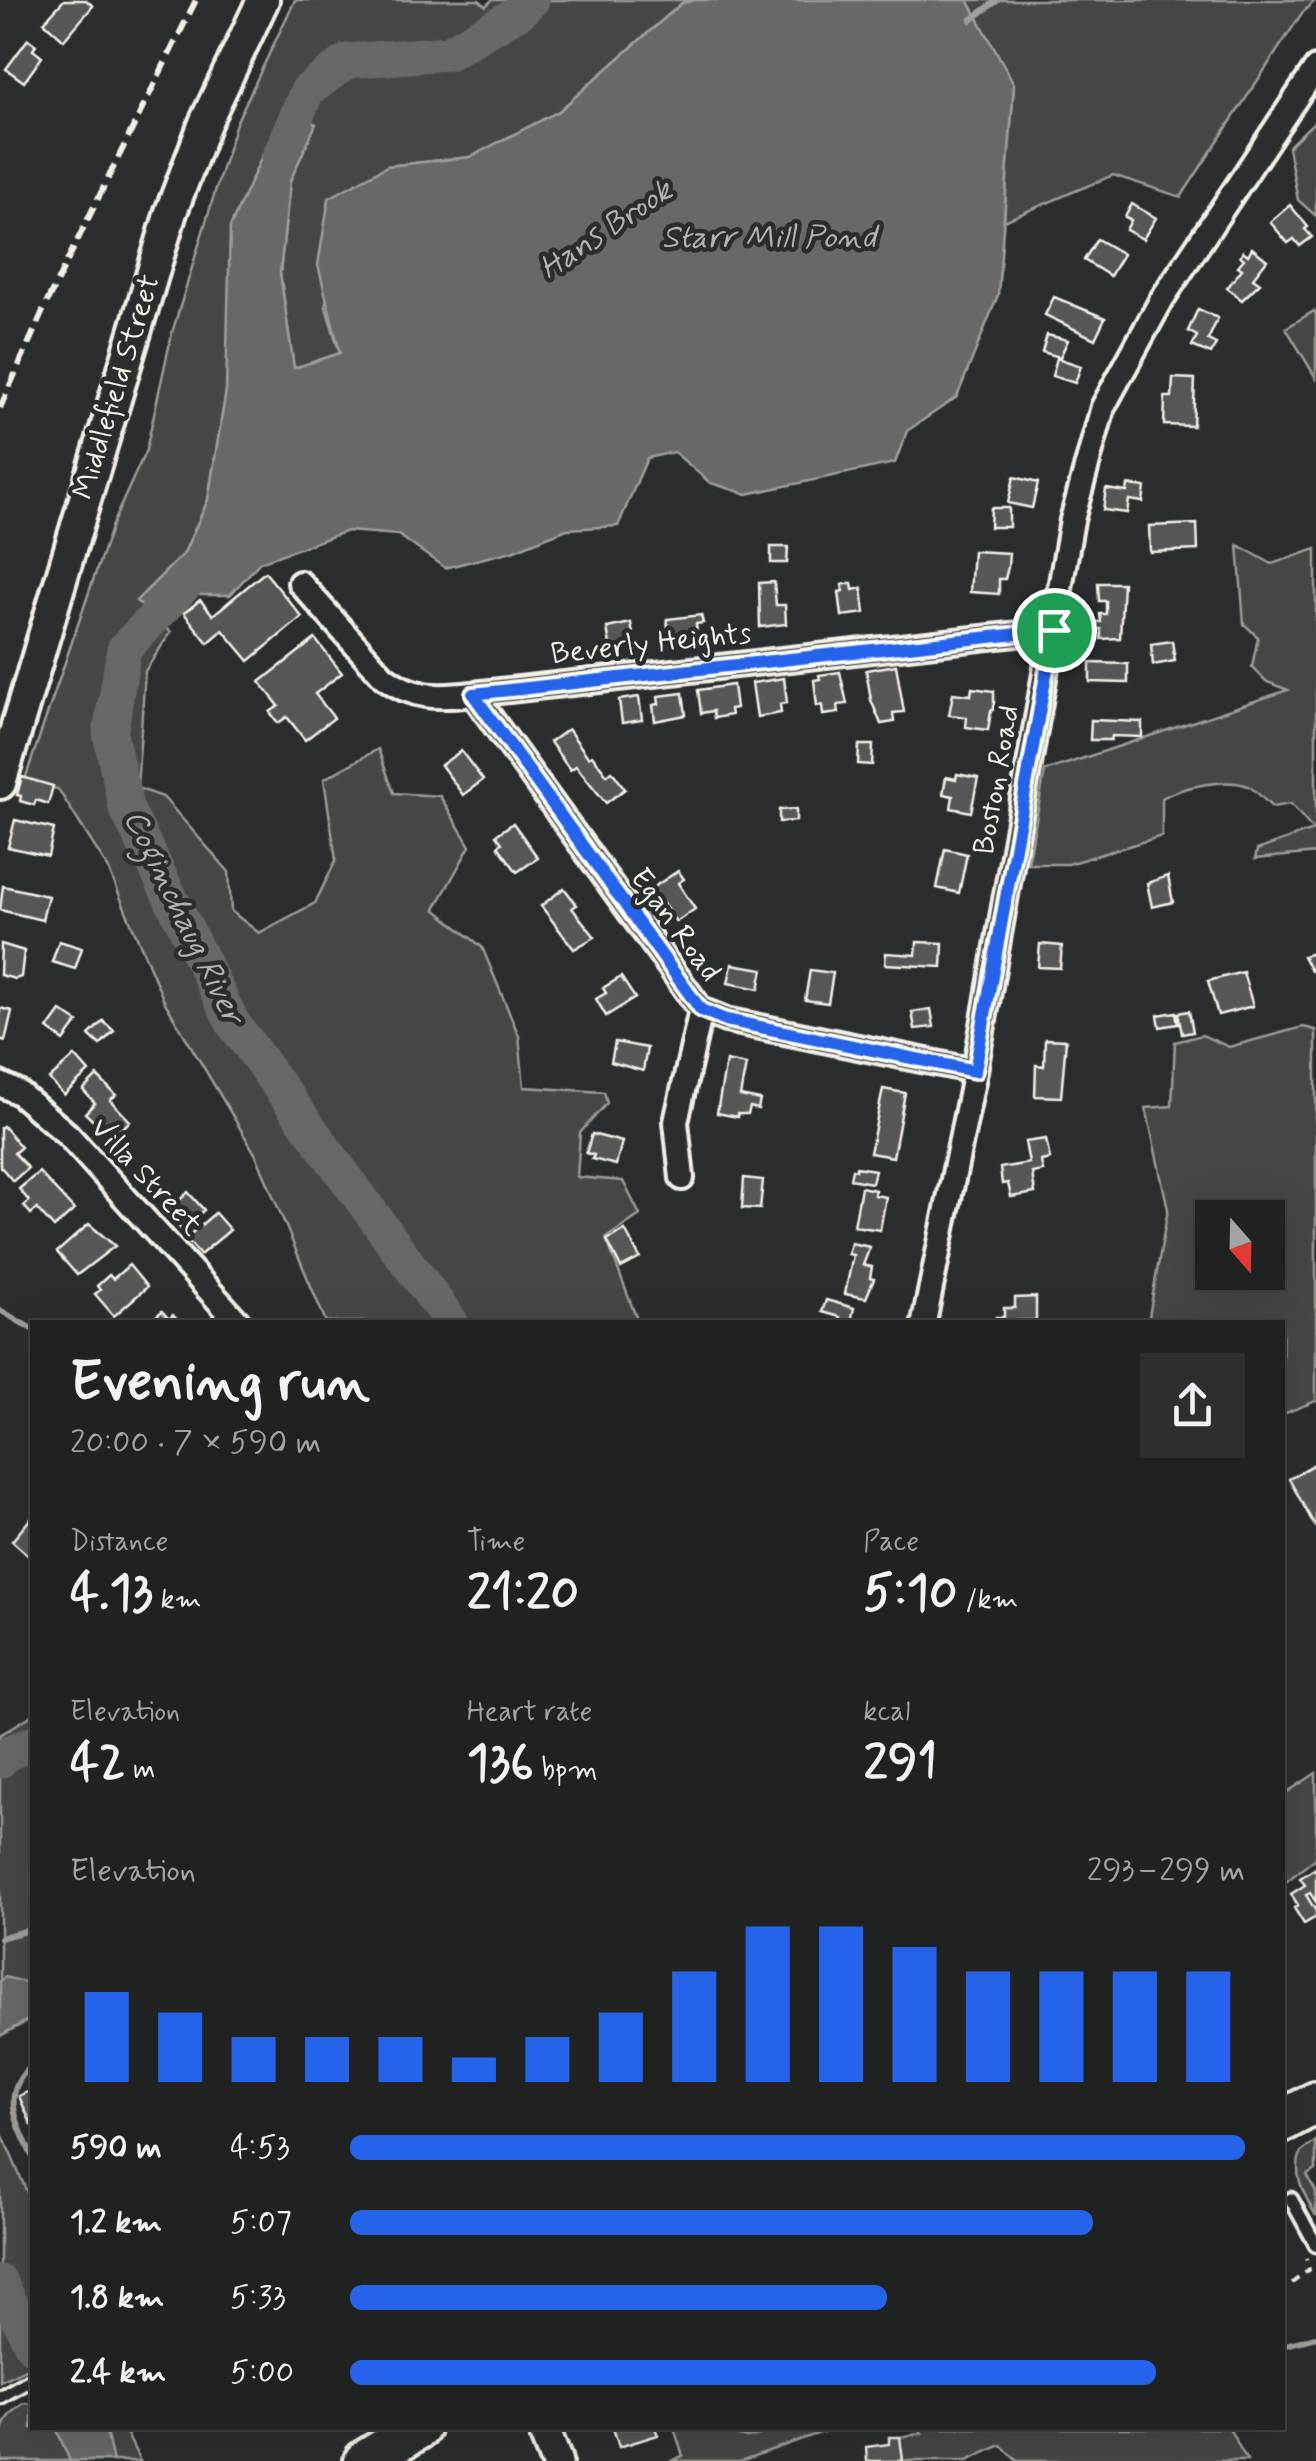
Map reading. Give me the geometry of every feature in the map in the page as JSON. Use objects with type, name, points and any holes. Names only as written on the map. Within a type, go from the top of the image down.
[{"type":"highway","points":[[1285,2143],[1316,2104]]},
{"type":"highway","points":[[365,2461],[415,2430]]},
{"type":"main road","name":"Middlefield Street","points":[[0,784],[166,228],[206,123],[262,0]]},
{"type":"main road","points":[[543,2430],[556,2461]]},
{"type":"street","name":"Boston Road","points":[[924,1320],[975,1071],[1072,520],[1103,407],[1162,299],[1316,68]]},
{"type":"street","name":"Beverly Heights","points":[[300,583],[384,677],[400,689],[422,697],[1054,630]]},
{"type":"street","name":"Egan Road","points":[[473,694],[701,1010],[726,1020],[975,1071]]},
{"type":"street","points":[[682,1178],[676,1122],[701,1010]]},
{"type":"street","name":"Villa Street","points":[[0,1084],[18,1093],[68,1135],[236,1320]]},
{"type":"lane","points":[[1291,2198],[1316,2246]]},
{"type":"lane","points":[[0,2397],[30,2380]]},
{"type":"path","points":[[1292,2282],[1309,2270],[1300,2247]]},
{"type":"shaded area","points":[[295,0],[479,0],[486,6],[492,0],[695,0],[682,3],[559,111],[470,157],[387,166],[325,304],[340,354],[294,369],[280,273],[290,181],[315,124],[283,110],[208,500],[184,553],[137,601],[171,632],[145,671],[137,788],[163,797],[229,872],[231,911],[259,933],[315,903],[336,860],[324,779],[378,749],[394,793],[440,796],[470,846],[435,909],[482,947],[519,1036],[524,1087],[604,1092],[607,1103],[580,1133],[577,1177],[623,1181],[640,1215],[606,1238],[637,1320],[325,1320],[256,1155],[164,1001],[108,868],[58,789],[24,782],[112,525],[146,450],[172,333],[236,123]]},
{"type":"shaded area","points":[[968,0],[1316,0],[1302,13],[1181,197],[1113,175],[1004,221],[1014,84]]},
{"type":"shaded area","points":[[1316,120],[1316,216],[1298,200],[1288,147]]},
{"type":"shaded area","points":[[1314,311],[1316,314],[1316,378],[1286,328]]},
{"type":"shaded area","points":[[1238,545],[1272,564],[1316,549],[1316,853],[1255,859],[1257,850],[1313,830],[1291,804],[1272,807],[1248,786],[1217,783],[1162,798],[1162,836],[1068,864],[1028,864],[1045,771],[1288,690],[1267,682],[1252,667],[1258,637],[1244,624]]},
{"type":"shaded area","points":[[1303,1027],[1316,1030],[1316,1401],[1285,1413],[1285,1320],[1148,1320],[1168,1209],[1146,1108],[1172,1106],[1175,1042],[1202,1035],[1229,1047]]},
{"type":"shaded area","points":[[30,1716],[30,2020],[0,2036],[0,1735]]},
{"type":"shaded area","points":[[1316,1773],[1316,1858],[1285,1882],[1285,1794]]},
{"type":"shaded area","points":[[0,2129],[30,2199],[30,2367],[0,2381]]},
{"type":"shaded area","points":[[1316,2141],[1316,2170],[1307,2175],[1316,2192],[1316,2216],[1298,2169],[1301,2152]]},
{"type":"shaded area","points":[[30,2404],[30,2430],[125,2430],[140,2461],[1,2461],[3,2427],[17,2408]]},
{"type":"shaded area","points":[[675,2430],[714,2430],[747,2438],[781,2430],[828,2430],[740,2461],[670,2461],[683,2456]]},
{"type":"shaded area","points":[[920,2430],[1230,2430],[1247,2461],[1017,2461],[1001,2445],[967,2461],[902,2461],[900,2437],[922,2433]]},
{"type":"water","name":"Starr Mill Pond","points":[[968,0],[1014,84],[998,295],[957,397],[907,431],[895,463],[747,494],[710,483],[674,452],[647,458],[618,526],[567,529],[512,551],[445,568],[398,535],[347,531],[260,562],[230,595],[195,595],[163,624],[136,601],[184,553],[208,500],[226,391],[230,227],[283,110],[316,124],[290,181],[280,273],[294,368],[340,353],[318,265],[329,198],[387,166],[470,157],[559,111],[682,3]]},
{"type":"water","points":[[30,1976],[30,2018],[0,2036],[0,1981],[5,1977],[24,1982]]},
{"type":"water","points":[[57,2430],[105,2430],[113,2461],[70,2461]]},
{"type":"building","points":[[64,0],[86,0],[93,6],[64,40],[44,22]]},
{"type":"building","points":[[28,39],[42,57],[24,82],[6,69]]},
{"type":"building","points":[[1132,204],[1156,218],[1143,239],[1126,230],[1131,220],[1125,217]]},
{"type":"building","points":[[1290,205],[1312,237],[1300,246],[1294,239],[1288,243],[1270,222]]},
{"type":"building","points":[[1097,239],[1123,254],[1110,276],[1084,260]]},
{"type":"building","points":[[1252,248],[1267,260],[1253,278],[1260,283],[1242,300],[1227,288],[1242,269],[1238,266],[1244,259],[1240,256],[1243,251],[1248,255]]},
{"type":"building","points":[[1054,297],[1105,318],[1095,339],[1045,315]]},
{"type":"building","points":[[1198,309],[1218,318],[1208,340],[1216,344],[1211,354],[1192,346],[1197,336],[1188,331]]},
{"type":"building","points":[[1047,335],[1068,340],[1060,357],[1042,352]]},
{"type":"building","points":[[1057,358],[1081,366],[1075,383],[1052,376]]},
{"type":"building","points":[[1173,378],[1195,379],[1193,426],[1164,425],[1165,397],[1172,397]]},
{"type":"building","points":[[1014,477],[1038,483],[1032,508],[1008,503]]},
{"type":"building","points":[[1128,485],[1145,487],[1143,502],[1129,500],[1127,513],[1103,510],[1106,489],[1127,492]]},
{"type":"building","points":[[991,508],[1009,508],[1009,527],[990,527]]},
{"type":"building","points":[[1197,524],[1198,550],[1150,552],[1149,526]]},
{"type":"building","points":[[771,547],[788,547],[787,563],[771,563]]},
{"type":"building","points":[[973,551],[1009,553],[1005,579],[999,579],[999,594],[970,592]]},
{"type":"building","points":[[265,572],[302,617],[249,661],[223,630],[208,643],[184,613],[200,600],[213,615]]},
{"type":"building","points":[[774,582],[776,605],[785,605],[786,624],[760,627],[759,583]]},
{"type":"building","points":[[852,583],[853,590],[862,588],[865,613],[842,616],[839,592],[843,591],[842,585]]},
{"type":"building","points":[[1098,583],[1123,583],[1120,638],[1101,639],[1101,629],[1095,629],[1095,622],[1101,622],[1100,614],[1106,614],[1106,601],[1099,601]]},
{"type":"building","points":[[701,615],[703,623],[696,624],[698,642],[670,645],[667,619]]},
{"type":"building","points":[[631,623],[635,646],[611,650],[607,628]]},
{"type":"building","points":[[315,639],[342,673],[315,694],[334,718],[305,740],[287,717],[278,723],[270,712],[279,706],[260,682]]},
{"type":"building","points":[[1172,641],[1175,661],[1153,665],[1151,644]]},
{"type":"building","points":[[1090,663],[1128,664],[1128,683],[1090,682]]},
{"type":"building","points":[[896,665],[904,712],[893,713],[894,722],[881,724],[871,700],[866,670]]},
{"type":"building","points":[[840,672],[847,704],[838,705],[839,713],[823,715],[822,705],[817,706],[814,680],[820,679],[819,675]]},
{"type":"building","points":[[784,678],[787,703],[780,704],[781,713],[757,717],[752,683]]},
{"type":"building","points":[[733,685],[736,708],[730,709],[731,715],[714,718],[713,711],[701,713],[698,690]]},
{"type":"building","points":[[972,688],[994,691],[988,730],[966,727],[967,717],[949,715],[953,693],[971,695]]},
{"type":"building","points":[[683,693],[686,715],[655,721],[653,705],[659,704],[658,696]]},
{"type":"building","points":[[639,697],[642,720],[622,723],[619,700]]},
{"type":"building","points":[[1091,720],[1142,722],[1142,737],[1090,740]]},
{"type":"building","points":[[568,729],[588,757],[592,755],[607,775],[612,771],[625,789],[606,803],[576,766],[570,770],[550,742]]},
{"type":"building","points":[[859,745],[873,745],[872,765],[858,764]]},
{"type":"building","points":[[461,751],[483,780],[463,795],[441,765]]},
{"type":"building","points":[[957,774],[978,778],[971,812],[951,808],[953,796],[943,794],[946,777],[956,779]]},
{"type":"building","points":[[22,777],[53,786],[48,804],[20,801],[21,796],[17,795]]},
{"type":"building","points":[[796,809],[796,821],[779,822],[779,810]]},
{"type":"building","points":[[15,820],[54,829],[48,856],[8,847]]},
{"type":"building","points":[[513,823],[538,858],[517,872],[498,846],[502,843],[496,835]]},
{"type":"building","points":[[945,849],[967,854],[959,893],[937,888]]},
{"type":"building","points":[[678,871],[684,879],[678,883],[695,909],[676,922],[652,888]]},
{"type":"building","points":[[1168,876],[1173,902],[1152,907],[1147,883]]},
{"type":"building","points":[[3,886],[48,896],[42,920],[0,910]]},
{"type":"building","points":[[564,888],[577,905],[572,908],[595,937],[574,949],[541,906]]},
{"type":"building","points":[[59,941],[82,948],[75,969],[52,962]]},
{"type":"building","points":[[917,942],[943,943],[942,967],[885,964],[886,953],[916,955]]},
{"type":"building","points":[[1,944],[24,951],[21,977],[0,975]]},
{"type":"building","points":[[1040,944],[1062,946],[1060,968],[1038,967]]},
{"type":"building","points":[[1316,952],[1316,969],[1311,971],[1303,956]]},
{"type":"building","points":[[732,964],[763,969],[759,989],[728,983]]},
{"type":"building","points":[[810,970],[833,973],[828,1003],[805,1000]]},
{"type":"building","points":[[1243,972],[1253,1006],[1218,1015],[1208,981]]},
{"type":"building","points":[[621,977],[635,998],[606,1016],[596,999],[606,993],[603,988]]},
{"type":"building","points":[[0,1008],[12,1011],[5,1041],[0,1039]]},
{"type":"building","points":[[931,1009],[934,1027],[915,1029],[912,1012]]},
{"type":"building","points":[[61,1011],[78,1022],[64,1041],[48,1029]]},
{"type":"building","points":[[1189,1011],[1193,1032],[1182,1034],[1178,1013]]},
{"type":"building","points":[[1176,1012],[1178,1024],[1160,1027],[1158,1015]]},
{"type":"building","points":[[103,1021],[114,1031],[100,1045],[89,1035]]},
{"type":"building","points":[[1045,1039],[1066,1040],[1061,1097],[1035,1096],[1036,1065],[1044,1066]]},
{"type":"building","points":[[615,1042],[647,1048],[643,1071],[611,1062]]},
{"type":"building","points":[[75,1056],[89,1072],[64,1095],[49,1079]]},
{"type":"building","points":[[726,1061],[746,1065],[740,1096],[760,1100],[758,1109],[750,1107],[748,1114],[737,1117],[717,1113]]},
{"type":"building","points":[[97,1076],[116,1095],[110,1100],[130,1121],[112,1139],[85,1113],[95,1103],[83,1090]]},
{"type":"building","points":[[883,1089],[905,1093],[893,1157],[870,1153]]},
{"type":"building","points":[[3,1126],[21,1147],[14,1153],[28,1168],[13,1181],[0,1166]]},
{"type":"building","points":[[592,1134],[622,1142],[616,1165],[592,1159],[594,1155],[586,1153]]},
{"type":"building","points":[[1046,1139],[1050,1159],[1041,1161],[1043,1171],[1032,1173],[1035,1193],[1011,1197],[1008,1183],[1002,1184],[1000,1168],[1029,1163],[1025,1142]]},
{"type":"building","points":[[856,1167],[875,1170],[872,1183],[850,1179]]},
{"type":"building","points":[[39,1172],[74,1210],[54,1228],[37,1209],[31,1214],[24,1206],[29,1201],[19,1189]]},
{"type":"building","points":[[744,1178],[763,1180],[760,1209],[742,1208]]},
{"type":"building","points":[[861,1187],[886,1197],[880,1230],[854,1226]]},
{"type":"building","points":[[188,1192],[204,1210],[182,1230],[166,1213]]},
{"type":"building","points":[[215,1213],[230,1230],[200,1255],[186,1238]]},
{"type":"building","points":[[89,1224],[115,1246],[77,1275],[57,1252]]},
{"type":"building","points":[[625,1230],[640,1258],[621,1268],[607,1240]]},
{"type":"building","points":[[851,1243],[870,1247],[863,1265],[872,1267],[870,1278],[874,1279],[866,1298],[845,1294],[853,1255],[848,1254]]},
{"type":"building","points":[[129,1265],[147,1287],[114,1316],[95,1294],[100,1290],[97,1286]]},
{"type":"building","points":[[1036,1297],[1036,1320],[996,1320],[1004,1317],[1004,1308],[1015,1308],[1015,1298]]},
{"type":"building","points":[[826,1300],[854,1308],[851,1320],[839,1320],[840,1317],[822,1312]]},
{"type":"building","points":[[162,1311],[169,1319],[173,1315],[177,1320],[151,1320]]},
{"type":"building","points":[[1316,1463],[1316,1528],[1289,1479]]},
{"type":"building","points":[[30,1519],[30,1557],[12,1541]]},
{"type":"building","points":[[1316,1868],[1316,1902],[1310,1893],[1306,1895],[1316,1917],[1304,1924],[1291,1894],[1305,1885],[1300,1878]]},
{"type":"building","points":[[30,2091],[30,2121],[19,2096]]},
{"type":"building","points":[[614,2430],[656,2430],[658,2435],[619,2447]]},
{"type":"building","points":[[889,2437],[900,2437],[903,2461],[867,2461],[866,2447],[889,2444]]},
{"type":"waterway","name":"Coginchaug River","points":[[279,158],[307,91],[347,61],[448,53],[521,11],[532,0]]},
{"type":"waterway","name":"Hans Brook","points":[[971,20],[998,0]]},
{"type":"waterway","name":"Coginchaug River","points":[[185,585],[124,649],[110,734],[126,808],[233,1023],[450,1320]]},
{"type":"waterway","points":[[0,1310],[30,1328]]},
{"type":"waterway","name":"Coginchaug River","points":[[0,1761],[30,1744]]},
{"type":"waterway","points":[[0,1938],[30,1930]]},
{"type":"waterway","points":[[30,2067],[16,2086],[14,2097],[17,2119],[30,2151]]},
{"type":"waterway","name":"Coginchaug River","points":[[0,2282],[30,2342]]},
{"type":"waterway","points":[[1285,2345],[1316,2337]]},
{"type":"railway","points":[[0,408],[47,302],[196,0]]},
{"type":"route","points":[[1054,630],[975,1071],[726,1020],[701,1010],[473,694],[764,662],[1054,630]]}]
